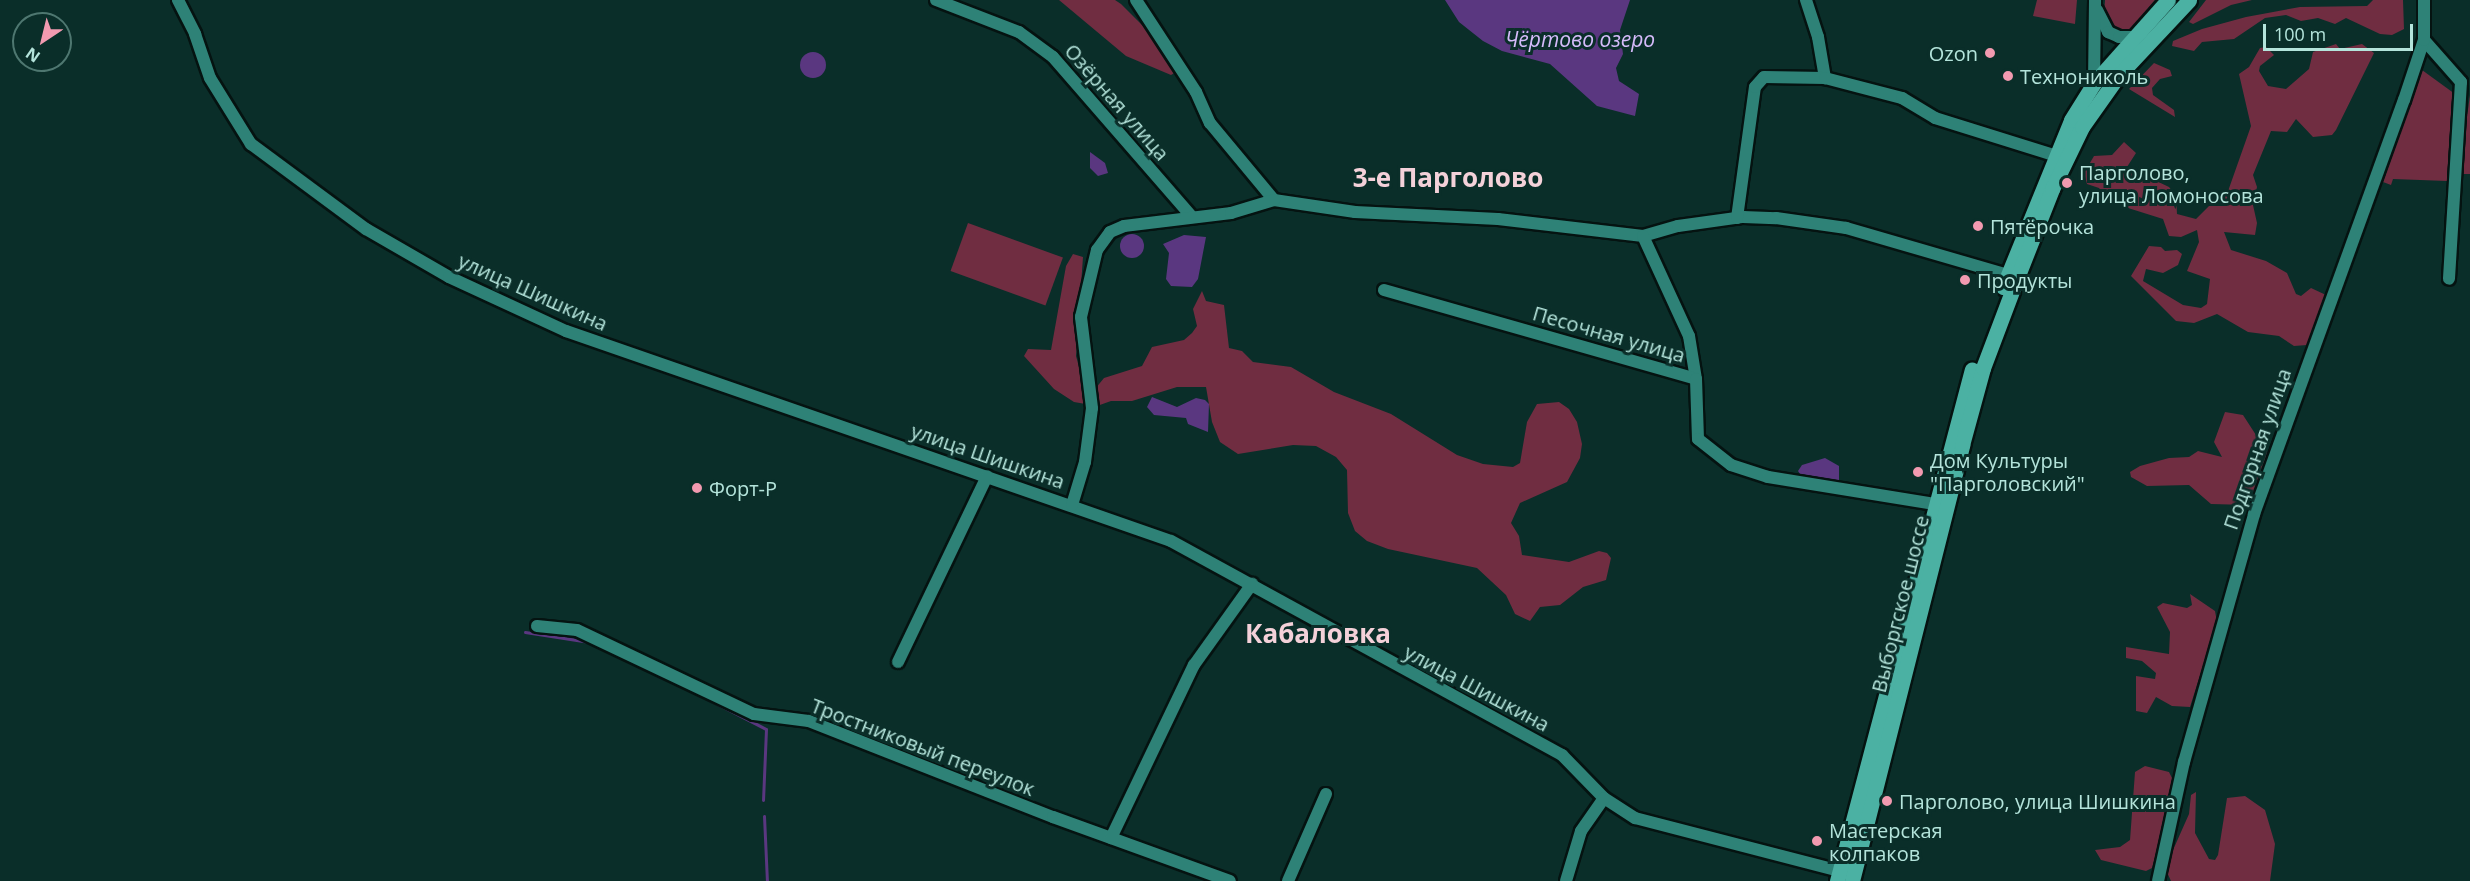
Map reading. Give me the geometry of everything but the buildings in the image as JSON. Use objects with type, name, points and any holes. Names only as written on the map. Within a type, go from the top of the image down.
[{"type":"main road","name":"Выборгское шоссе","points":[[1846,877],[1935,504],[1973,367],[2054,155],[2094,83],[2168,0]]},
{"type":"main road","name":"Выборгское шоссе","points":[[1846,877],[1983,368],[2017,278],[2052,189],[2082,127],[2118,76],[2189,0]]},
{"type":"street","name":"улица Шишкина","points":[[178,0],[195,34],[210,78],[251,144],[366,229],[449,277],[566,331],[1171,541],[1562,755],[1604,798],[1635,818],[1846,877]]},
{"type":"street","name":"Озёрная улица","points":[[936,0],[1018,32],[1053,57],[1192,217]]},
{"type":"street","points":[[1136,0],[1196,92],[1210,123],[1274,200]]},
{"type":"street","points":[[1806,0],[1818,37],[1825,78]]},
{"type":"street","name":"Подгорная улица","points":[[2158,881],[2184,762],[2254,514],[2424,40],[2424,0]]},
{"type":"street","points":[[2095,1],[2108,32],[2118,38],[2135,37]]},
{"type":"street","points":[[2094,83],[2095,1]]},
{"type":"street","points":[[2424,40],[2466,84],[2449,279]]},
{"type":"street","points":[[1737,218],[1755,87],[1764,77],[1825,78],[1902,98],[1935,118],[2054,155]]},
{"type":"street","points":[[1072,505],[1085,462],[1092,408],[1082,317],[1097,249],[1110,232],[1124,226],[1231,213],[1274,200],[1355,212],[1497,219],[1643,236],[1678,226],[1737,218],[1776,218],[1846,228],[2008,274]]},
{"type":"street","points":[[1643,236],[1689,336],[1696,379]]},
{"type":"street","name":"Песочная улица","points":[[1384,290],[1696,379],[1698,439],[1731,465],[1768,477],[1935,504]]},
{"type":"street","points":[[898,662],[987,476]]},
{"type":"street","points":[[1111,838],[1194,665],[1252,584]]},
{"type":"street","name":"Тростниковый переулок","points":[[537,626],[577,630],[754,714],[809,721],[1111,838],[1230,881]]},
{"type":"street","points":[[1288,881],[1326,794]]},
{"type":"street","points":[[1566,881],[1581,831],[1604,798]]},
{"type":"shaded area","points":[[1059,0],[1115,0],[1149,32],[1176,72],[1171,75],[1126,56]]},
{"type":"shaded area","points":[[2037,0],[2077,0],[2075,24],[2033,16]]},
{"type":"shaded area","points":[[2105,0],[2155,0],[2131,29],[2122,33],[2114,31],[2104,14]]},
{"type":"shaded area","points":[[2206,0],[2252,0],[2231,5],[2193,24],[2189,22]]},
{"type":"shaded area","points":[[2373,0],[2403,0],[2404,29],[2392,35],[2380,34],[2346,18],[2335,24],[2318,18],[2301,21],[2286,15],[2265,18],[2234,39],[2202,42],[2194,51],[2172,46],[2173,41],[2202,29],[2246,17],[2300,7],[2367,6]]},
{"type":"shaded area","points":[[2336,44],[2340,49],[2362,44],[2374,53],[2336,130],[2332,135],[2313,137],[2296,119],[2287,132],[2271,131],[2253,175],[2257,187],[2253,205],[2257,223],[2255,235],[2224,232],[2231,250],[2266,261],[2287,273],[2296,294],[2301,296],[2311,288],[2326,295],[2307,345],[2294,346],[2279,336],[2248,332],[2217,314],[2194,323],[2176,321],[2131,276],[2149,246],[2161,247],[2165,251],[2177,250],[2182,254],[2178,265],[2163,273],[2146,269],[2143,281],[2183,305],[2201,308],[2207,304],[2210,279],[2187,271],[2199,242],[2197,230],[2181,237],[2169,236],[2163,219],[2109,202],[2099,188],[2087,184],[2084,173],[2094,156],[2112,155],[2124,142],[2136,153],[2127,167],[2169,187],[2176,196],[2177,214],[2196,219],[2209,206],[2225,206],[2220,196],[2227,194],[2251,126],[2239,74],[2249,67],[2260,48],[2266,47],[2274,55],[2260,66],[2259,71],[2268,86],[2286,89],[2309,69],[2313,52]]},
{"type":"shaded area","points":[[2154,63],[2170,70],[2172,76],[2160,79],[2152,88],[2153,95],[2174,110],[2175,117],[2129,89]]},
{"type":"shaded area","points":[[2422,70],[2455,94],[2447,181],[2393,179],[2391,185],[2383,182]]},
{"type":"shaded area","points":[[2470,95],[2470,174],[2463,174],[2466,124]]},
{"type":"shaded area","points":[[968,223],[1063,258],[1045,305],[951,271]]},
{"type":"shaded area","points":[[1073,254],[1083,257],[1076,356],[1082,378],[1095,389],[1104,378],[1142,366],[1152,347],[1184,340],[1192,333],[1197,326],[1193,309],[1202,291],[1206,301],[1224,305],[1229,348],[1242,351],[1253,362],[1291,367],[1334,392],[1391,414],[1457,455],[1483,464],[1513,467],[1520,463],[1527,422],[1537,404],[1559,402],[1569,409],[1577,422],[1582,444],[1580,458],[1567,482],[1520,503],[1511,523],[1519,536],[1522,555],[1569,562],[1599,551],[1607,553],[1611,558],[1606,580],[1583,587],[1560,605],[1540,607],[1530,621],[1515,614],[1506,595],[1477,568],[1388,549],[1367,541],[1355,531],[1348,513],[1347,470],[1336,457],[1316,446],[1293,445],[1238,454],[1220,442],[1212,422],[1206,387],[1177,387],[1132,401],[1111,401],[1097,406],[1074,402],[1054,389],[1024,356],[1028,349],[1051,350],[1066,266]]},
{"type":"shaded area","points":[[2225,412],[2243,415],[2267,452],[2258,494],[2248,505],[2211,504],[2189,485],[2147,486],[2131,477],[2130,472],[2140,466],[2169,458],[2189,457],[2198,451],[2222,457],[2214,442]]},
{"type":"shaded area","points":[[2190,594],[2215,611],[2217,622],[2190,707],[2172,706],[2156,697],[2147,713],[2136,711],[2136,676],[2155,679],[2156,673],[2142,661],[2126,658],[2126,647],[2169,654],[2170,632],[2157,607],[2163,603],[2187,608],[2192,605]]},
{"type":"shaded area","points":[[2145,766],[2169,772],[2175,784],[2152,868],[2146,871],[2101,860],[2095,850],[2120,847],[2130,840],[2135,772]]},
{"type":"shaded area","points":[[2196,792],[2195,833],[2209,859],[2215,860],[2218,855],[2227,798],[2245,796],[2265,810],[2275,844],[2270,881],[2171,881],[2165,868],[2189,814],[2191,795]]},
{"type":"water","name":"Чёртово озеро","points":[[1445,0],[1630,0],[1620,30],[1623,54],[1616,68],[1619,81],[1639,94],[1635,116],[1597,106],[1550,64],[1502,51],[1483,41],[1459,22]]},
{"type":"water","points":[[813,52],[822,56],[826,65],[822,74],[813,78],[804,74],[800,65],[804,56]]},
{"type":"water","points":[[1090,152],[1105,163],[1108,173],[1098,176],[1090,168]]},
{"type":"water","points":[[1132,234],[1140,238],[1144,246],[1140,254],[1132,258],[1124,254],[1120,246],[1124,238]]},
{"type":"water","points":[[1184,235],[1206,237],[1198,279],[1192,287],[1171,286],[1166,279],[1169,253],[1163,244]]},
{"type":"water","points":[[1152,397],[1177,407],[1196,398],[1205,400],[1209,404],[1208,432],[1188,424],[1186,418],[1154,415],[1147,407]]},
{"type":"water","points":[[1825,458],[1839,466],[1839,482],[1802,477],[1798,471],[1802,465]]},
{"type":"waterway","points":[[525,632],[589,642]]},
{"type":"waterway","points":[[690,690],[766,729],[763,800]]},
{"type":"waterway","points":[[764,816],[767,881]]},
{"type":"place","name":"Ozon","points":[[1990,53]]},
{"type":"place","name":"Технониколь","points":[[2008,76]]},
{"type":"place","name":"Парголово, улица Ломоносова","points":[[2067,183]]},
{"type":"place","name":"Пятёрочка","points":[[1978,226]]},
{"type":"place","name":"Продукты","points":[[1965,280]]},
{"type":"place","name":"Дом Культуры \"Парголовский\"","points":[[1918,472]]},
{"type":"place","name":"Форт-Р","points":[[697,488]]},
{"type":"place","name":"Парголово, улица Шишкина","points":[[1887,801]]},
{"type":"place","name":"Мастерская колпаков","points":[[1817,841]]},
{"type":"district","name":"3-е Парголово","points":[[1448,178]]},
{"type":"district","name":"Кабаловка","points":[[1318,634]]}]
